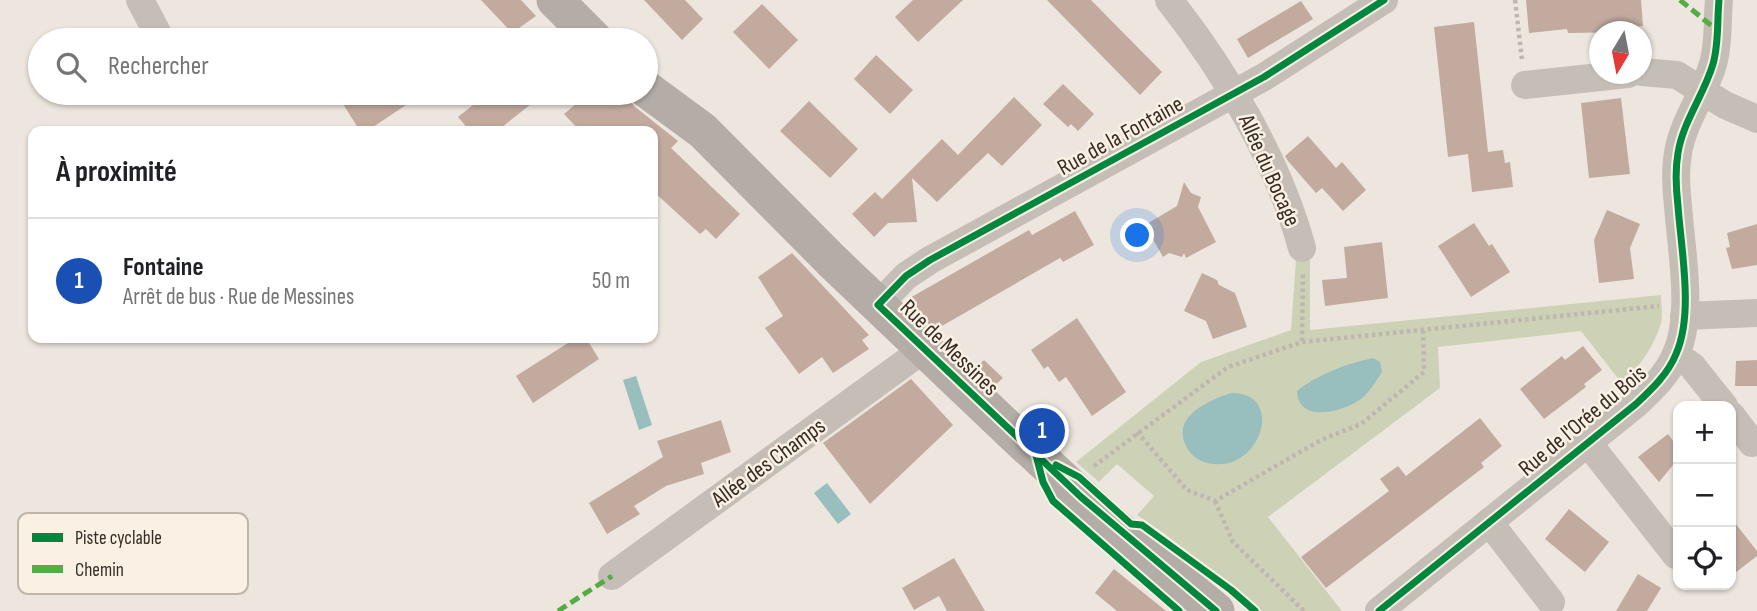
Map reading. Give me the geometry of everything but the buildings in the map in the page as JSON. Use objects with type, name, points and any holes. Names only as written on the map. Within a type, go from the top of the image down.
[{"type":"main road","points":[[555,0],[583,28]]},
{"type":"main road","name":"Rue de Messines","points":[[658,98],[703,131],[878,305],[1081,497],[1216,611]]},
{"type":"street","points":[[140,0],[155,28]]},
{"type":"street","name":"Allée du Bocage","points":[[1169,0],[1204,46],[1234,93],[1286,198],[1302,248]]},
{"type":"street","name":"Rue de la Fontaine","points":[[878,305],[906,276],[930,260],[1234,93],[1319,44],[1384,0]]},
{"type":"street","name":"Rue de l'Orée du Bois","points":[[1386,609],[1651,390],[1663,377],[1676,355],[1682,335],[1684,310],[1677,188],[1678,154],[1685,129],[1713,64],[1719,0]]},
{"type":"street","points":[[1652,73],[1677,75],[1725,105],[1757,119]]},
{"type":"street","points":[[1525,85],[1589,78]]},
{"type":"street","points":[[1684,310],[1757,313]]},
{"type":"street","name":"Allée des Champs","points":[[612,576],[924,349]]},
{"type":"street","points":[[1676,355],[1692,366],[1720,401]]},
{"type":"street","points":[[1736,422],[1752,443]]},
{"type":"street","name":"Rue de l'Orée du Bois","points":[[1588,443],[1673,551]]},
{"type":"street","points":[[1489,522],[1551,602]]},
{"type":"path","points":[[1515,0],[1525,85]]},
{"type":"path","points":[[1302,342],[1303,307]]},
{"type":"path","points":[[1089,470],[1228,367],[1302,342],[1684,310]]},
{"type":"path","points":[[1215,501],[1321,440],[1361,424],[1424,372],[1423,330]]},
{"type":"path","points":[[1137,432],[1187,490],[1215,501],[1233,542],[1304,611]]},
{"type":"green space","points":[[1296,259],[1310,260],[1310,330],[1661,295],[1662,320],[1655,340],[1645,356],[1634,371],[1620,381],[1581,331],[1438,347],[1440,388],[1268,517],[1342,611],[1262,611],[1137,515],[1154,496],[1117,464],[1099,482],[1076,462],[1201,362],[1291,330]]},
{"type":"water","points":[[1373,358],[1380,362],[1382,372],[1367,393],[1353,404],[1323,412],[1305,408],[1299,401],[1297,391],[1314,380]]},
{"type":"water","points":[[636,376],[652,425],[639,430],[623,380]]},
{"type":"water","points":[[1231,393],[1248,396],[1258,404],[1262,416],[1261,430],[1255,443],[1244,455],[1231,462],[1214,464],[1202,461],[1187,448],[1183,427],[1187,419],[1202,406]]},
{"type":"water","points":[[827,483],[851,514],[838,524],[814,493]]},
{"type":"marked path","points":[[1680,0],[1718,31]]},
{"type":"marked path","points":[[558,611],[612,576]]},
{"type":"cycle path","points":[[1216,611],[1081,497],[878,305],[906,276],[930,260],[1264,77],[1384,0]]},
{"type":"cycle path","points":[[1379,611],[1636,404],[1659,381],[1673,361],[1681,338],[1685,301],[1676,186],[1677,159],[1684,130],[1713,64],[1719,0]]},
{"type":"cycle path","points":[[1036,455],[1043,482],[1053,501],[1179,611]]},
{"type":"cycle path","points":[[1056,465],[1079,477],[1131,524],[1142,525],[1231,590],[1255,611]]},
{"type":"place","name":"Fontaine","points":[[1042,431]]}]
